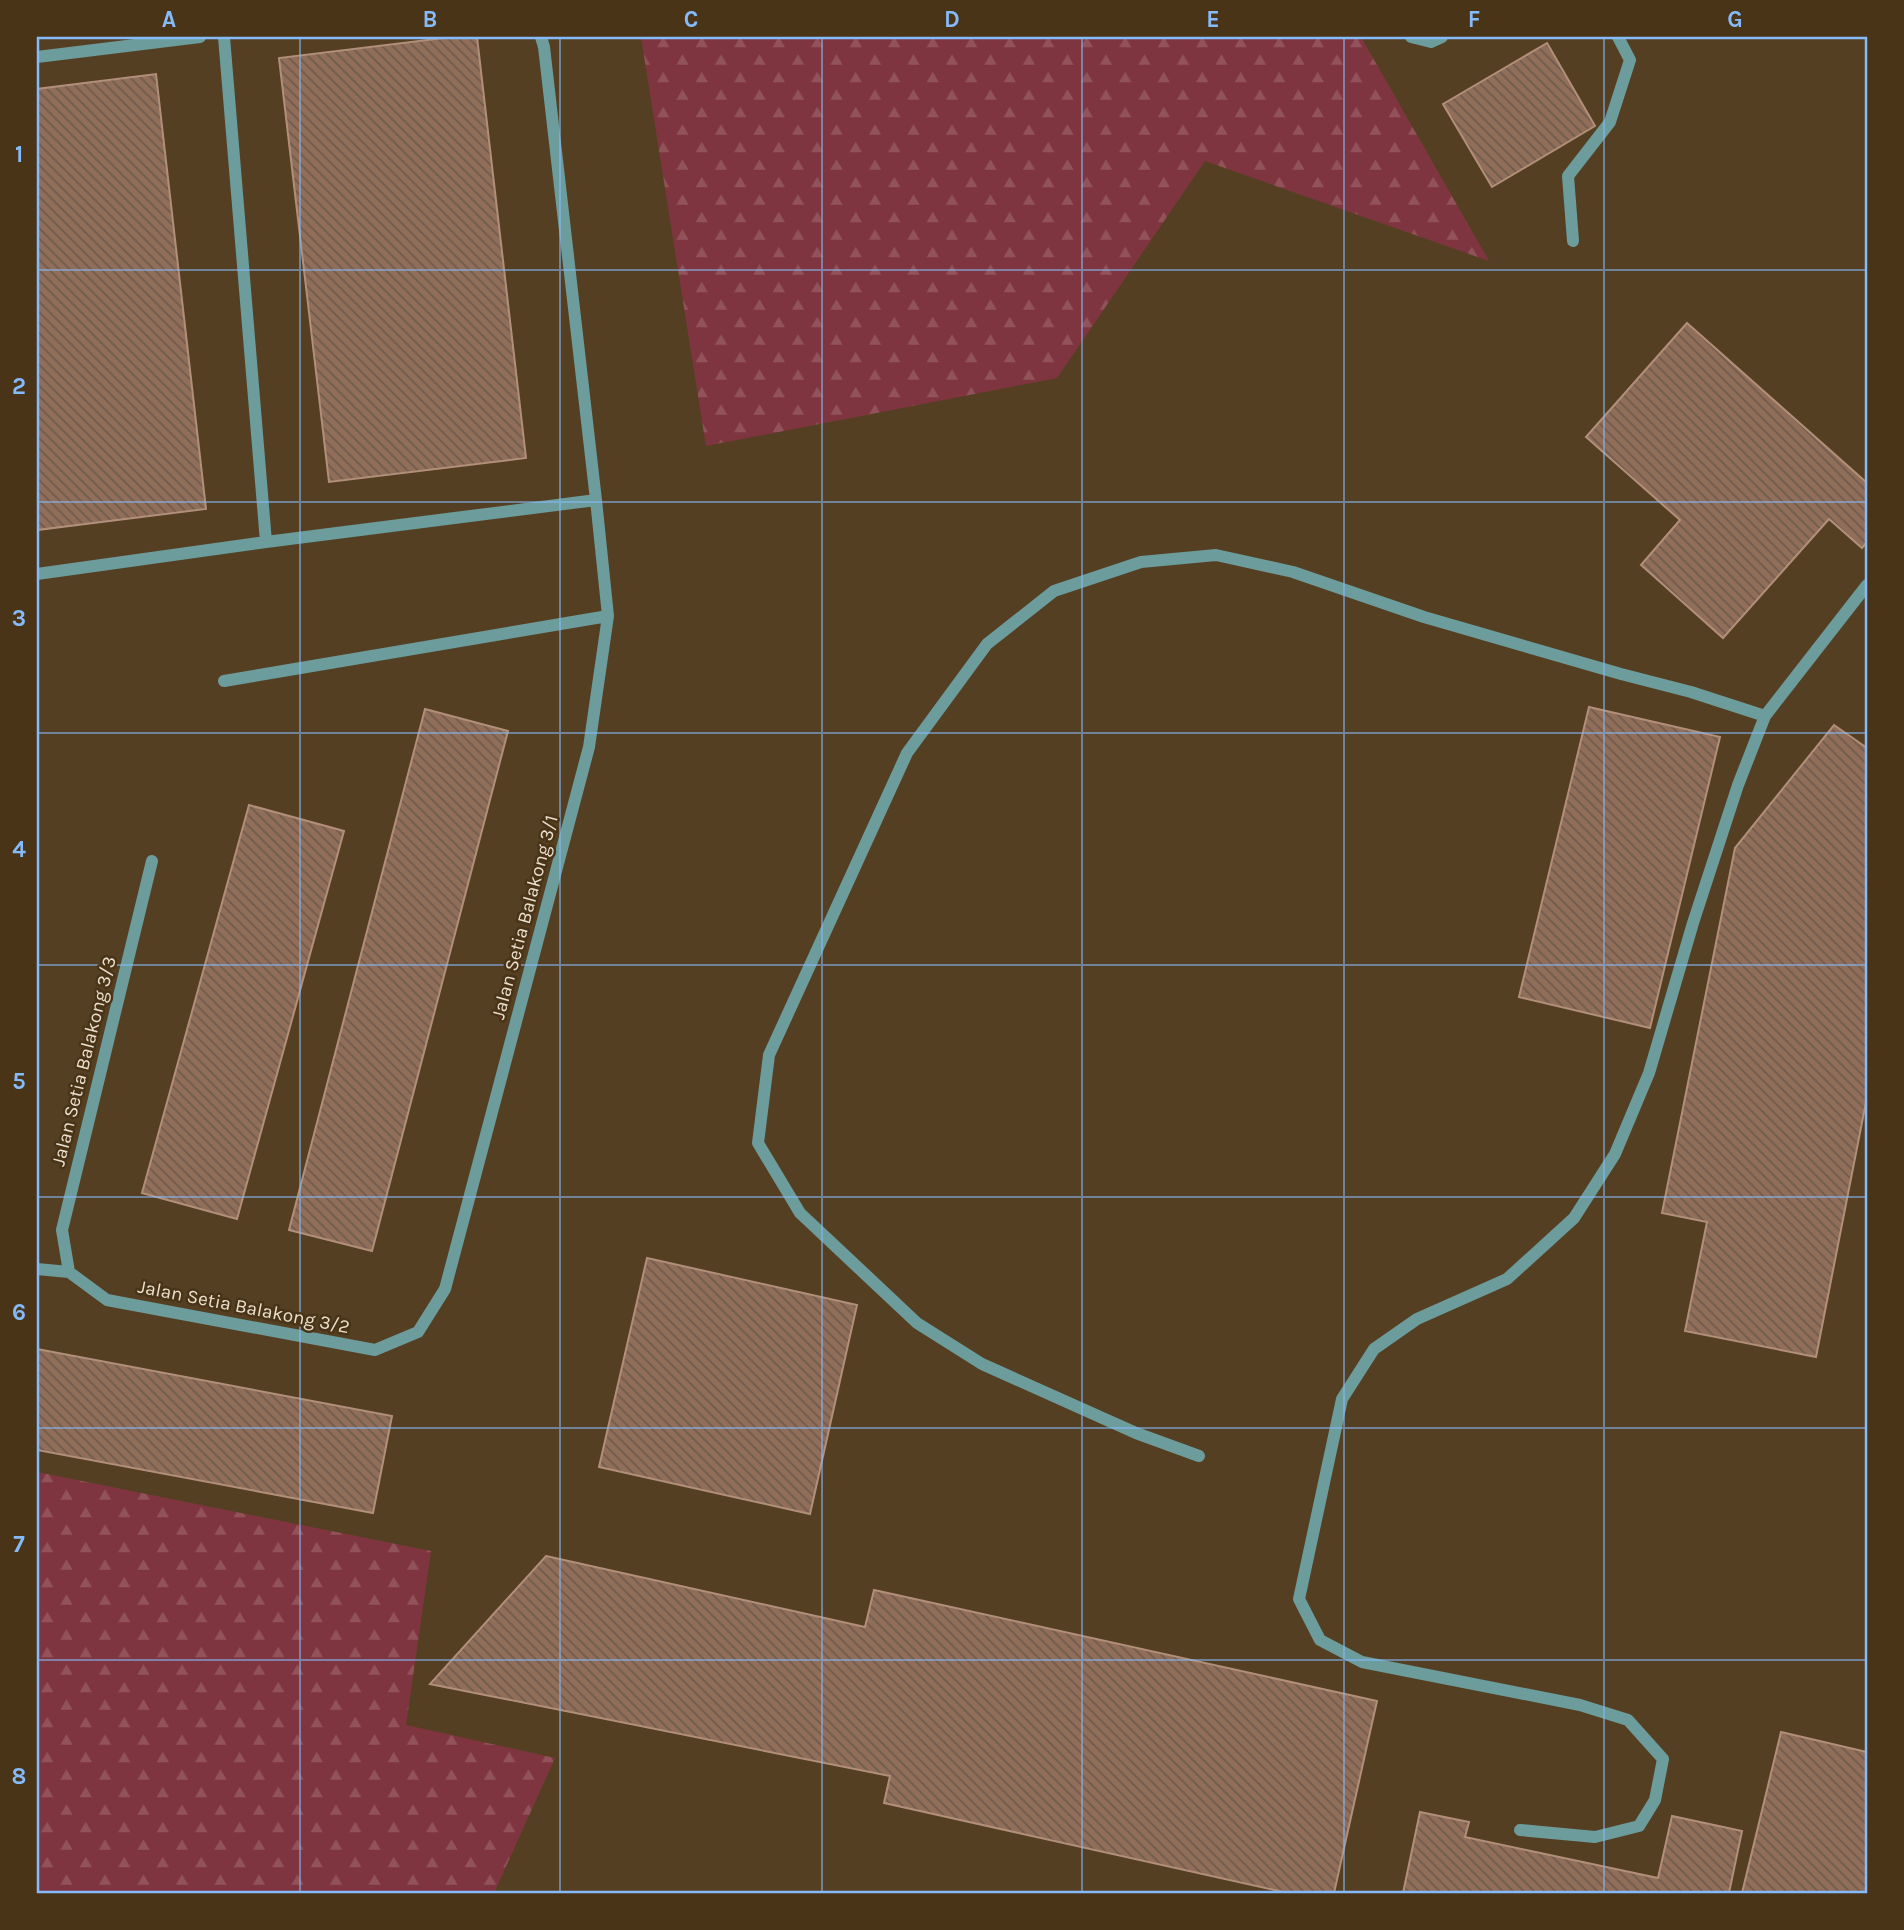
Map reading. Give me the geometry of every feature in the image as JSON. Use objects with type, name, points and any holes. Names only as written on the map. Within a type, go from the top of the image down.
[{"type":"street","points":[[37,57],[200,37]]},
{"type":"street","points":[[224,37],[266,541]]},
{"type":"street","name":"Jalan Setia Balakong 3/1","points":[[418,1332],[445,1289],[558,866],[589,747],[608,616],[541,37]]},
{"type":"street","points":[[1411,37],[1431,42],[1441,37]]},
{"type":"street","points":[[1573,241],[1568,176],[1610,122],[1630,60],[1618,37]]},
{"type":"street","points":[[37,574],[266,541],[596,500]]},
{"type":"street","points":[[1199,1456],[1136,1433],[982,1364],[917,1323],[800,1213],[758,1143],[769,1055],[907,753],[987,644],[1054,591],[1141,562],[1216,555],[1293,572],[1424,617],[1691,692],[1765,716]]},
{"type":"street","points":[[1520,1830],[1595,1837],[1639,1826],[1655,1800],[1662,1759],[1628,1720],[1580,1705],[1362,1662],[1320,1640],[1298,1599],[1342,1399],[1374,1349],[1418,1319],[1507,1279],[1574,1217],[1615,1154],[1649,1073],[1693,923],[1738,785],[1765,716],[1867,585]]},
{"type":"street","points":[[224,681],[608,616]]},
{"type":"street","name":"Jalan Setia Balakong 3/3","points":[[69,1272],[62,1230],[152,861]]},
{"type":"street","points":[[37,1269],[69,1272]]},
{"type":"street","name":"Jalan Setia Balakong 3/2","points":[[69,1272],[107,1300],[375,1350],[418,1332]]},
{"type":"green space","points":[[641,37],[1361,37],[1489,261],[1205,161],[1057,378],[706,446]]},
{"type":"green space","points":[[37,1472],[431,1551],[406,1725],[555,1758],[494,1893],[37,1893]]},
{"type":"building","points":[[452,37],[477,37],[526,458],[329,482],[279,58]]},
{"type":"building","points":[[1547,43],[1595,126],[1492,187],[1443,104]]},
{"type":"building","points":[[156,74],[206,509],[37,530],[37,89]]},
{"type":"building","points":[[1687,323],[1867,483],[1867,542],[1862,548],[1829,519],[1723,638],[1641,565],[1680,520],[1586,437]]},
{"type":"building","points":[[1589,707],[1720,737],[1650,1028],[1519,997]]},
{"type":"building","points":[[425,709],[508,731],[372,1251],[289,1230]]},
{"type":"building","points":[[1834,725],[1867,748],[1867,1097],[1816,1357],[1685,1331],[1707,1222],[1662,1213],[1735,848]]},
{"type":"building","points":[[249,805],[344,831],[237,1219],[142,1193]]},
{"type":"building","points":[[647,1258],[857,1305],[810,1514],[599,1467]]},
{"type":"building","points":[[37,1349],[392,1416],[373,1513],[37,1450]]},
{"type":"building","points":[[546,1556],[865,1627],[874,1590],[1377,1701],[1334,1893],[1288,1893],[884,1803],[890,1776],[430,1684]]},
{"type":"building","points":[[1781,1732],[1867,1752],[1867,1893],[1742,1893]]},
{"type":"building","points":[[1420,1812],[1469,1822],[1465,1837],[1658,1878],[1672,1816],[1742,1831],[1729,1893],[1403,1893]]}]
